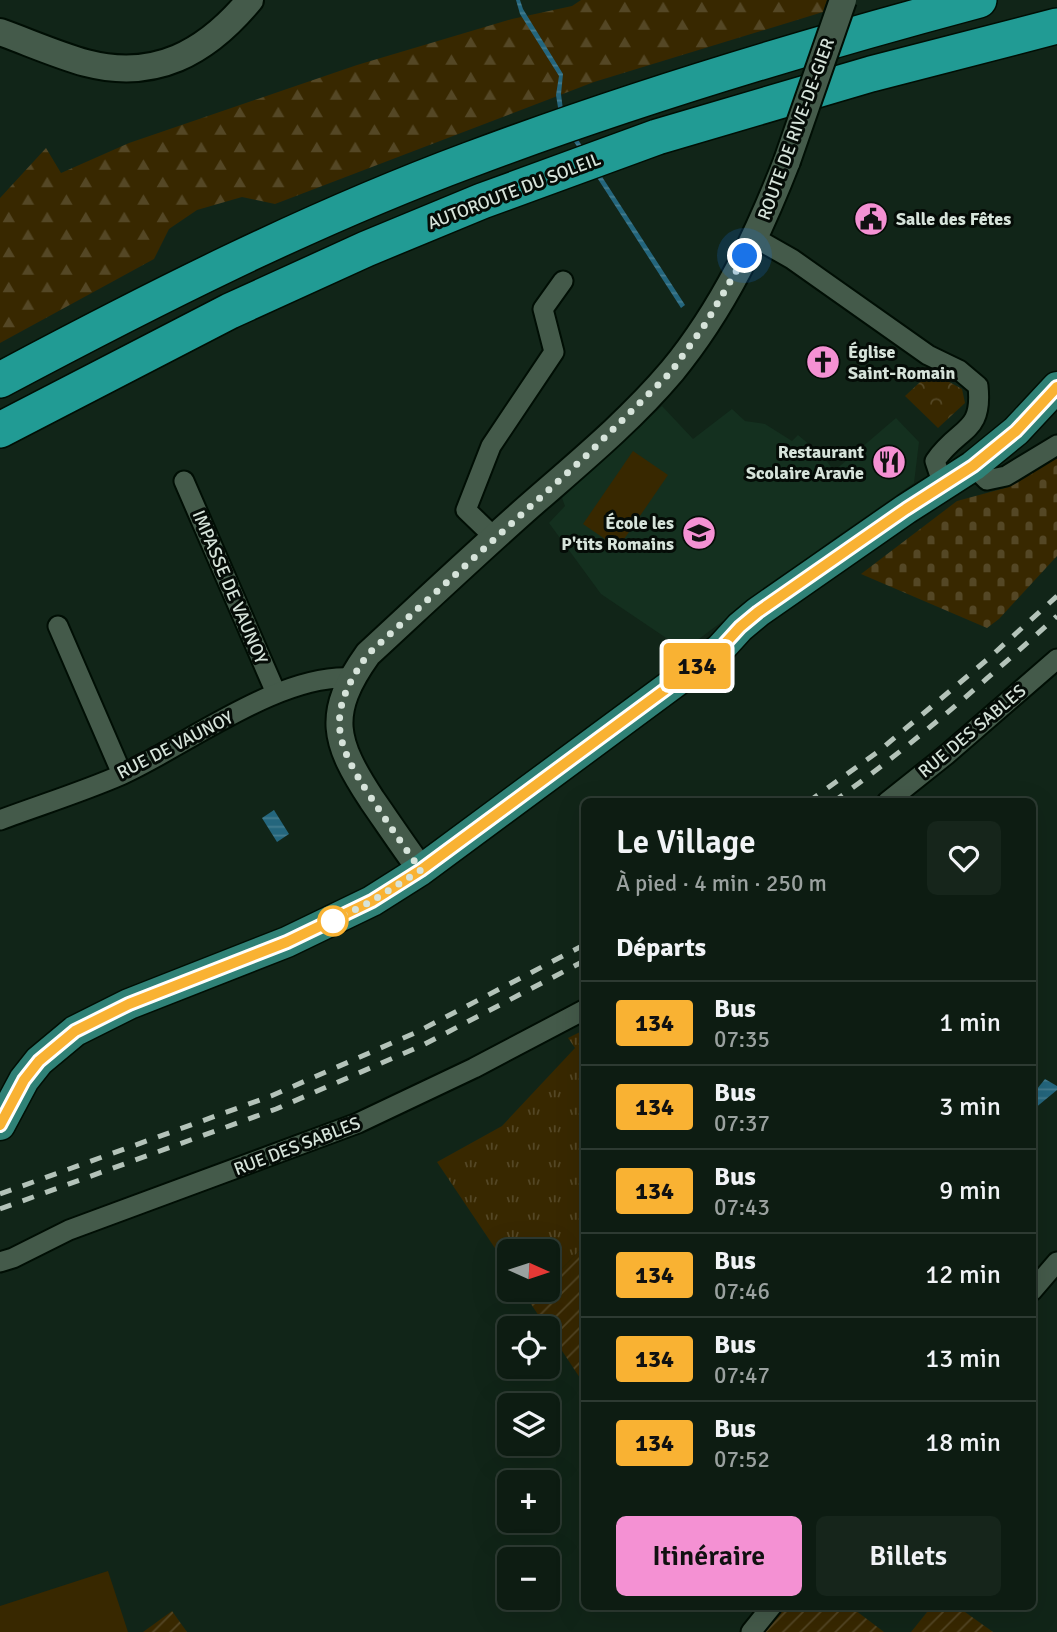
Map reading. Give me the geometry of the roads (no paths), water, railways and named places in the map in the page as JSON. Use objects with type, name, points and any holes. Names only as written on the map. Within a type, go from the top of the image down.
[{"type":"highway","points":[[0,380],[216,270],[341,213],[468,160],[643,98],[864,30],[979,0]]},
{"type":"highway","name":"AUTOROUTE DU SOLEIL","points":[[0,430],[230,311],[366,249],[482,201],[657,137],[871,74],[1057,26]]},
{"type":"main road","points":[[0,32],[86,63],[126,69],[182,58],[236,17],[250,0]]},
{"type":"main road","name":"ROUTE DE RIVE-DE-GIER","points":[[421,870],[351,768],[342,749],[341,711],[351,678],[368,654],[595,447],[671,372],[726,291],[754,238],[787,161],[844,0]]},
{"type":"main road","points":[[0,1125],[24,1080],[39,1061],[75,1031],[129,1004],[287,942],[339,918],[421,870],[720,649],[758,612],[973,466],[1016,431],[1057,387]]},
{"type":"street","points":[[754,238],[792,258],[928,355],[959,370],[978,386],[980,406],[975,422],[946,446],[935,461],[943,485]]},
{"type":"street","points":[[495,537],[466,510],[491,446],[554,352],[543,309],[563,281]]},
{"type":"street","points":[[973,466],[987,480],[1006,476],[1057,445]]},
{"type":"street","name":"IMPASSE DE VAUNOY","points":[[184,481],[276,693]]},
{"type":"street","points":[[58,626],[122,774]]},
{"type":"street","name":"RUE DES SABLES","points":[[892,798],[1057,659]]},
{"type":"street","name":"RUE DE VAUNOY","points":[[0,820],[122,774],[276,693],[331,677],[351,678]]},
{"type":"street","name":"RUE DES SABLES","points":[[0,1262],[69,1230],[358,1123],[474,1068],[581,1012]]},
{"type":"street","points":[[1036,1286],[1057,1262]]},
{"type":"street","points":[[751,1632],[769,1610]]},
{"type":"water","points":[[516,0],[520,0],[563,74],[561,94],[564,118],[685,305],[681,308],[560,120],[556,95],[559,76],[520,14]]},
{"type":"water","points":[[274,810],[289,834],[277,842],[262,818]]},
{"type":"water","points":[[1045,1079],[1057,1086],[1057,1090],[1036,1107],[1036,1090]]},
{"type":"railway","points":[[814,798],[879,751],[989,658],[1057,596]]},
{"type":"railway","points":[[838,798],[920,735],[1057,616]]},
{"type":"railway","points":[[0,1194],[271,1096],[417,1032],[581,947]]},
{"type":"railway","points":[[0,1209],[276,1109],[423,1045],[581,963]]},
{"type":"place","name":"Salle des Fêtes","points":[[871,219]]},
{"type":"place","name":"Église Saint-Romain","points":[[823,362]]},
{"type":"place","name":"Restaurant Scolaire Aravie","points":[[889,462]]},
{"type":"place","name":"École les P'tits Romains","points":[[699,533]]}]
